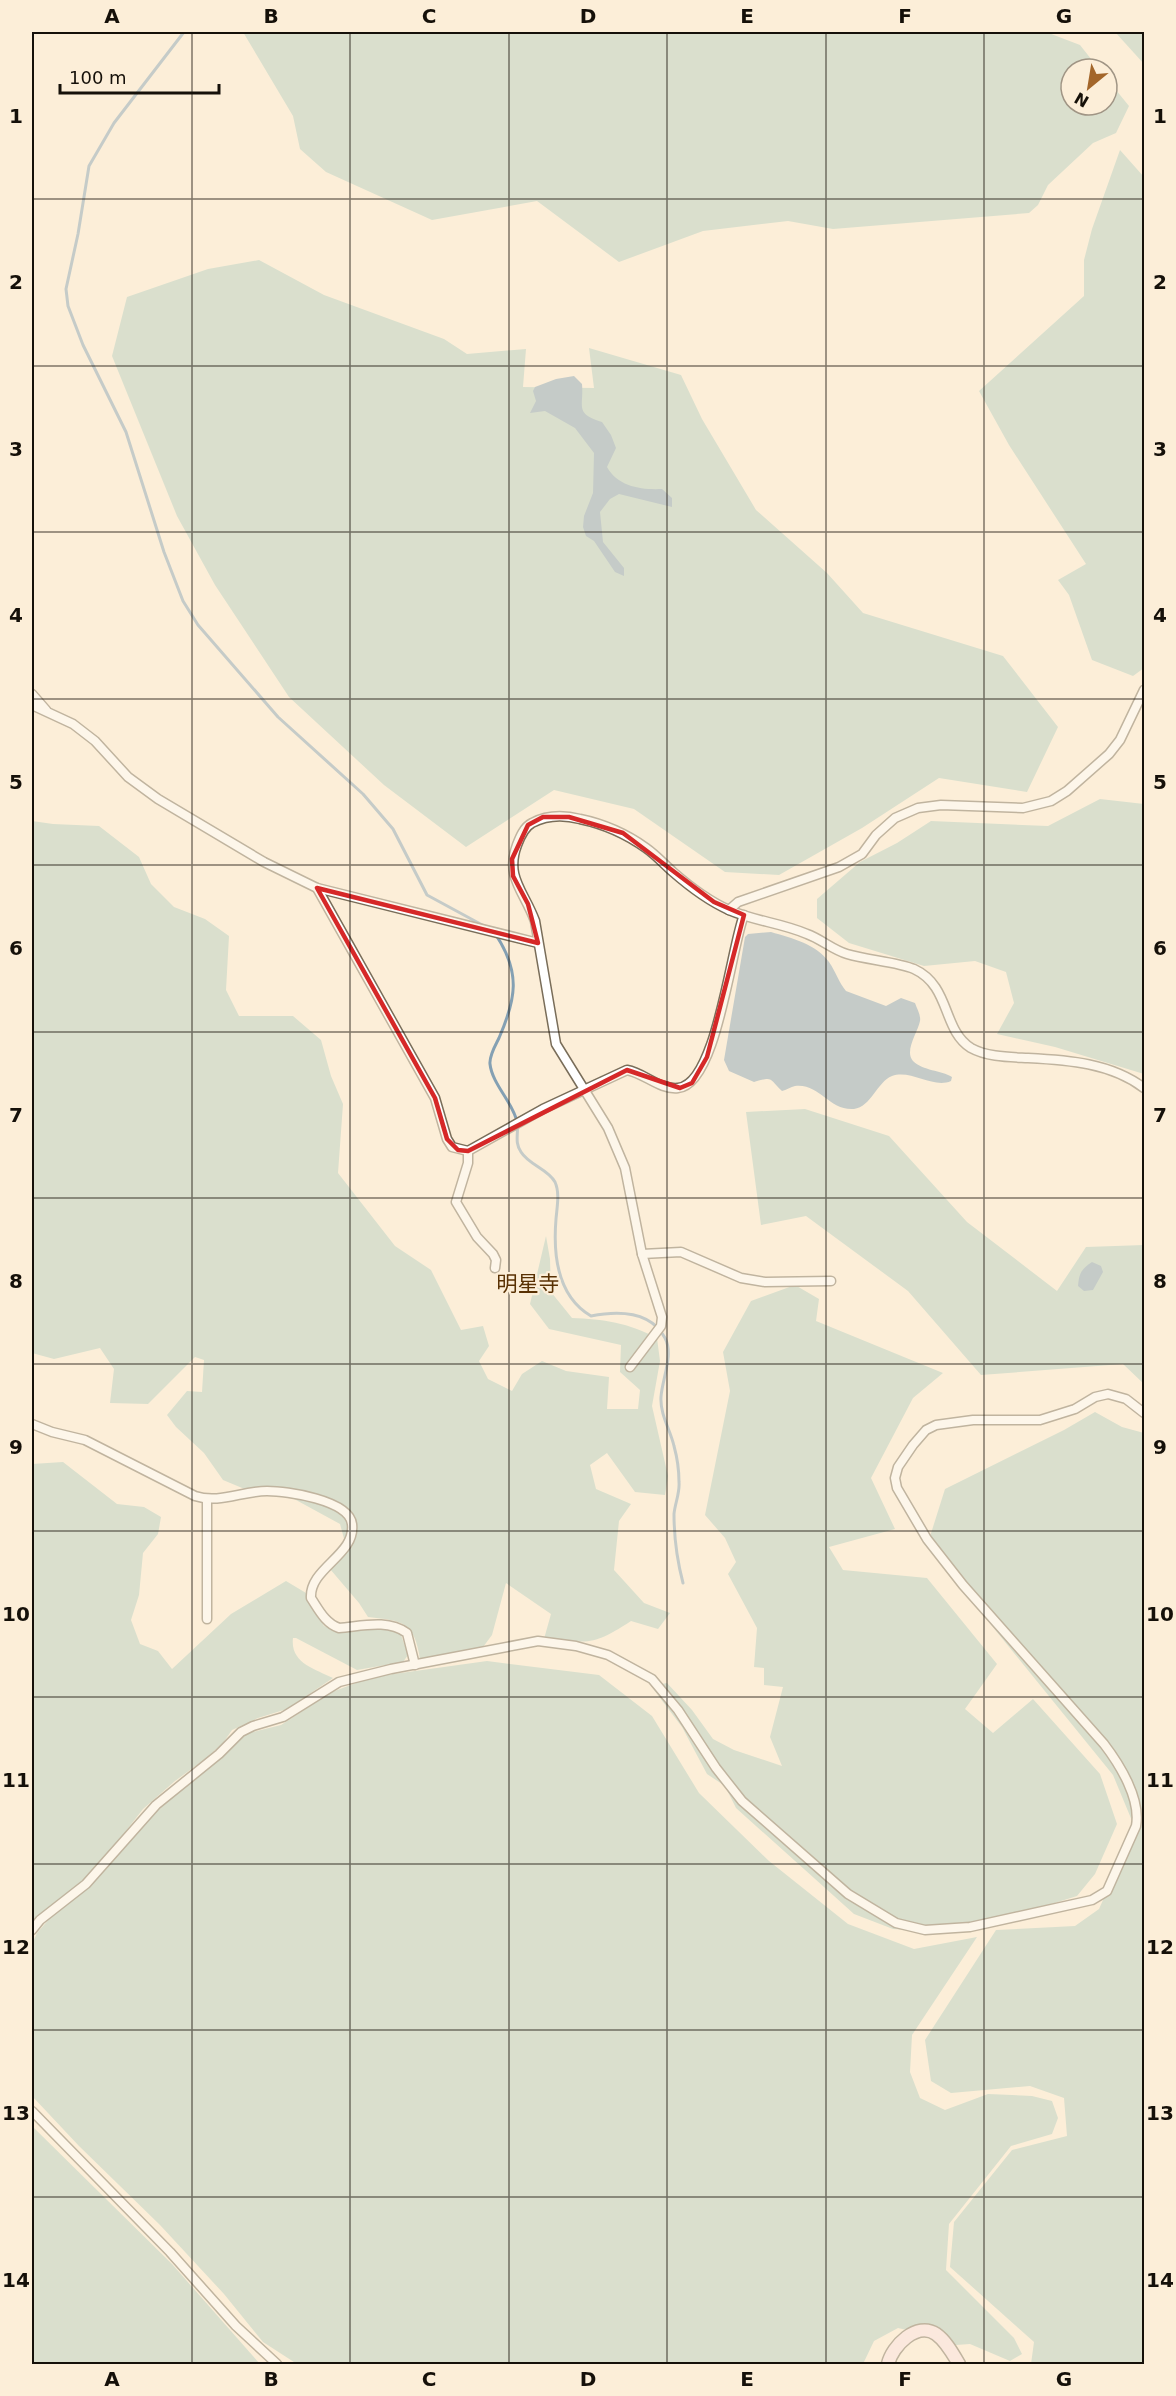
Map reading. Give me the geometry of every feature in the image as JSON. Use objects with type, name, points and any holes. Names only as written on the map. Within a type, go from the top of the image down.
[{"type":"street","points":[[729,910],[738,902],[839,867],[862,854],[876,835],[895,818],[918,808],[941,805],[1023,808],[1051,801],[1067,791],[1109,754],[1120,740],[1144,690]]},
{"type":"street","points":[[32,694],[48,712]]},
{"type":"street","points":[[32,705],[73,724],[95,741],[122,772],[158,799],[264,862],[317,888],[538,943]]},
{"type":"street","points":[[630,1367],[661,1326],[662,1317],[642,1254],[625,1168],[608,1128],[556,1044],[534,921],[513,876],[512,859],[519,839],[528,825],[543,817],[569,817],[598,823],[623,833],[648,849],[674,873],[729,910],[807,934],[845,953],[914,969],[940,993],[955,1032],[963,1041],[983,1053],[1070,1060],[1104,1068],[1133,1079],[1144,1088]]},
{"type":"street","points":[[317,888],[435,1098],[447,1139],[452,1147],[468,1151],[543,1109],[627,1070],[669,1088],[680,1088],[692,1083],[707,1057],[719,1024],[737,931],[744,915]]},
{"type":"street","points":[[468,1151],[468,1164],[456,1202],[477,1237],[493,1254],[496,1260],[495,1268]]},
{"type":"street","points":[[642,1254],[681,1252],[741,1278],[765,1282],[831,1281]]},
{"type":"street","points":[[32,1930],[40,1920],[86,1884],[156,1805],[219,1754],[241,1732],[253,1726],[283,1718],[339,1682],[391,1669],[538,1641],[576,1646],[608,1655],[652,1679],[678,1710],[716,1768],[742,1802],[848,1894],[904,1926],[925,1930],[970,1927],[1092,1900],[1107,1891],[1137,1826],[1138,1817],[1122,1769],[1104,1744],[963,1586],[941,1558],[897,1488],[895,1478],[898,1467],[913,1444],[926,1430],[936,1425],[973,1420],[1040,1420],[1075,1409],[1095,1397],[1108,1394],[1126,1399],[1144,1413]]},
{"type":"street","points":[[32,1424],[52,1432],[85,1440],[207,1500],[265,1491],[286,1492],[336,1505],[349,1516],[352,1524],[351,1534],[348,1543],[313,1586],[311,1598],[329,1624],[339,1628],[387,1624],[397,1626],[407,1633],[415,1665]]},
{"type":"street","points":[[207,1500],[207,1619]]},
{"type":"street","points":[[32,2111],[170,2252],[236,2326],[277,2364]]},
{"type":"street","points":[[888,2364],[893,2351],[899,2344],[910,2335],[922,2330],[934,2333],[943,2340],[959,2364]]},
{"type":"highlighted area","points":[[543,817],[569,817],[623,833],[714,902],[744,915],[707,1057],[692,1083],[680,1088],[627,1070],[468,1151],[458,1150],[447,1139],[435,1098],[317,888],[538,943],[528,904],[513,876],[512,859],[528,825]]},
{"type":"green space","points":[[243,32],[1046,32],[1080,45],[1090,57],[1059,57],[1059,117],[1119,117],[1119,94],[1129,106],[1116,133],[1093,143],[1048,185],[1038,205],[1029,213],[833,229],[788,221],[703,231],[619,262],[537,201],[432,220],[326,172],[300,149],[293,116]]},
{"type":"green space","points":[[1115,32],[1144,32],[1144,64]]},
{"type":"green space","points":[[1120,150],[1144,177],[1144,668],[1133,676],[1092,660],[1069,595],[1058,580],[1086,564],[1009,445],[979,391],[1084,296],[1084,260],[1092,229]]},
{"type":"green space","points":[[259,260],[324,295],[444,339],[467,354],[526,349],[523,387],[594,388],[589,348],[681,375],[702,419],[756,510],[827,573],[863,613],[1003,656],[1058,727],[1027,792],[939,778],[862,828],[779,875],[725,872],[634,809],[554,790],[466,847],[384,785],[289,697],[215,585],[177,516],[112,356],[127,297],[208,269]]},
{"type":"green space","points":[[1100,799],[1144,804],[1144,1074],[1055,1047],[997,1034],[1014,1003],[1006,972],[975,961],[924,966],[849,943],[817,918],[817,899],[860,862],[897,843],[931,821],[1048,826]]},
{"type":"green space","points":[[32,821],[99,826],[139,857],[151,884],[174,907],[205,919],[229,936],[226,990],[239,1016],[293,1016],[321,1040],[331,1076],[343,1104],[338,1173],[395,1246],[431,1270],[461,1330],[483,1326],[489,1346],[479,1361],[488,1379],[512,1391],[522,1374],[542,1361],[566,1371],[609,1377],[607,1409],[638,1409],[640,1390],[620,1372],[621,1345],[549,1329],[530,1304],[546,1236],[550,1259],[551,1292],[572,1318],[616,1323],[657,1338],[660,1361],[652,1406],[668,1476],[665,1495],[635,1492],[607,1453],[590,1465],[596,1489],[631,1504],[619,1521],[614,1570],[644,1603],[670,1613],[658,1629],[631,1621],[608,1635],[590,1641],[544,1639],[551,1614],[506,1583],[492,1635],[483,1647],[420,1659],[414,1637],[405,1625],[368,1617],[330,1569],[346,1546],[340,1524],[274,1488],[247,1490],[223,1480],[204,1453],[176,1427],[167,1415],[187,1391],[202,1392],[204,1360],[195,1357],[148,1404],[110,1403],[114,1369],[100,1348],[54,1359],[32,1353]]},
{"type":"green space","points":[[805,1109],[889,1136],[967,1222],[1057,1291],[1086,1247],[1144,1245],[1144,1384],[1123,1364],[981,1375],[908,1291],[806,1216],[761,1225],[746,1112]]},
{"type":"green space","points":[[795,1285],[819,1299],[816,1321],[943,1373],[913,1398],[871,1478],[895,1529],[829,1547],[843,1570],[927,1578],[997,1664],[965,1709],[993,1733],[1033,1699],[1100,1774],[1117,1824],[1095,1874],[1077,1896],[1013,1916],[942,1932],[893,1929],[854,1914],[736,1808],[725,1786],[707,1774],[682,1727],[651,1686],[667,1683],[692,1710],[713,1739],[734,1750],[782,1766],[770,1737],[783,1687],[764,1685],[764,1668],[754,1667],[757,1628],[728,1574],[736,1562],[725,1538],[705,1515],[730,1391],[723,1352],[751,1301]]},
{"type":"green space","points":[[1095,1412],[1122,1427],[1144,1433],[1144,2364],[1031,2364],[1034,2342],[950,2267],[954,2222],[1012,2150],[1067,2136],[1064,2098],[1030,2086],[951,2093],[931,2081],[925,2040],[996,1930],[1075,1926],[1099,1909],[1135,1828],[1113,1775],[927,1546],[945,1489],[1064,1430]]},
{"type":"green space","points":[[63,1462],[117,1504],[144,1507],[161,1517],[158,1534],[143,1553],[139,1595],[131,1620],[140,1644],[158,1651],[172,1669],[231,1614],[286,1581],[306,1593],[324,1626],[341,1632],[392,1628],[401,1635],[408,1655],[403,1662],[357,1670],[293,1638],[295,1654],[305,1664],[333,1678],[287,1709],[258,1718],[232,1730],[223,1743],[205,1759],[143,1809],[83,1881],[32,1921],[32,1464]]},
{"type":"green space","points":[[487,1661],[599,1675],[652,1716],[699,1793],[769,1861],[848,1924],[914,1949],[977,1937],[912,2035],[910,2072],[920,2098],[945,2110],[988,2094],[1032,2096],[1052,2101],[1058,2118],[1052,2134],[1011,2146],[949,2224],[946,2270],[1014,2338],[1022,2354],[1010,2361],[970,2344],[942,2346],[932,2336],[898,2328],[874,2341],[863,2364],[297,2364],[263,2342],[224,2294],[160,2225],[79,2146],[32,2096],[32,1944],[37,1933],[50,1918],[87,1888],[155,1813],[245,1734],[281,1725],[332,1692],[372,1677]]},
{"type":"green space","points":[[32,2126],[172,2264],[260,2364],[32,2364]]},
{"type":"water","points":[[574,376],[582,384],[584,412],[587,416],[602,422],[611,435],[616,448],[607,467],[612,474],[631,486],[662,489],[672,498],[672,507],[619,494],[610,499],[600,512],[603,542],[624,568],[624,576],[615,572],[594,541],[586,536],[583,527],[584,516],[593,493],[594,453],[575,428],[545,411],[530,413],[536,401],[533,391],[535,387],[556,379]]},
{"type":"water","points":[[771,932],[803,942],[824,956],[846,991],[886,1006],[901,998],[915,1003],[920,1021],[911,1047],[911,1057],[922,1067],[952,1077],[951,1081],[937,1083],[907,1075],[892,1076],[882,1083],[865,1104],[854,1109],[838,1106],[818,1092],[804,1086],[795,1086],[782,1091],[771,1080],[754,1082],[729,1071],[724,1060],[745,937],[748,934]]},
{"type":"water","points":[[1092,1262],[1101,1266],[1103,1272],[1093,1290],[1084,1291],[1078,1286],[1079,1278],[1081,1272]]},
{"type":"waterway","points":[[184,32],[114,123],[89,166],[66,289],[68,306],[83,345],[126,432],[164,552],[183,601],[198,625],[278,717],[363,794],[393,829],[427,895],[486,927]]},
{"type":"waterway","points":[[496,935],[509,962],[513,986],[509,1011],[491,1054],[490,1064],[495,1079],[515,1115],[519,1148],[524,1156],[552,1178],[557,1186],[555,1247],[564,1286],[580,1308],[591,1316],[622,1313],[642,1317],[659,1329],[665,1338],[668,1359],[661,1404],[674,1446],[678,1469],[679,1486],[674,1523],[676,1549],[683,1583]]},
{"type":"district","name":"明星寺","points":[[528,1284]]}]
